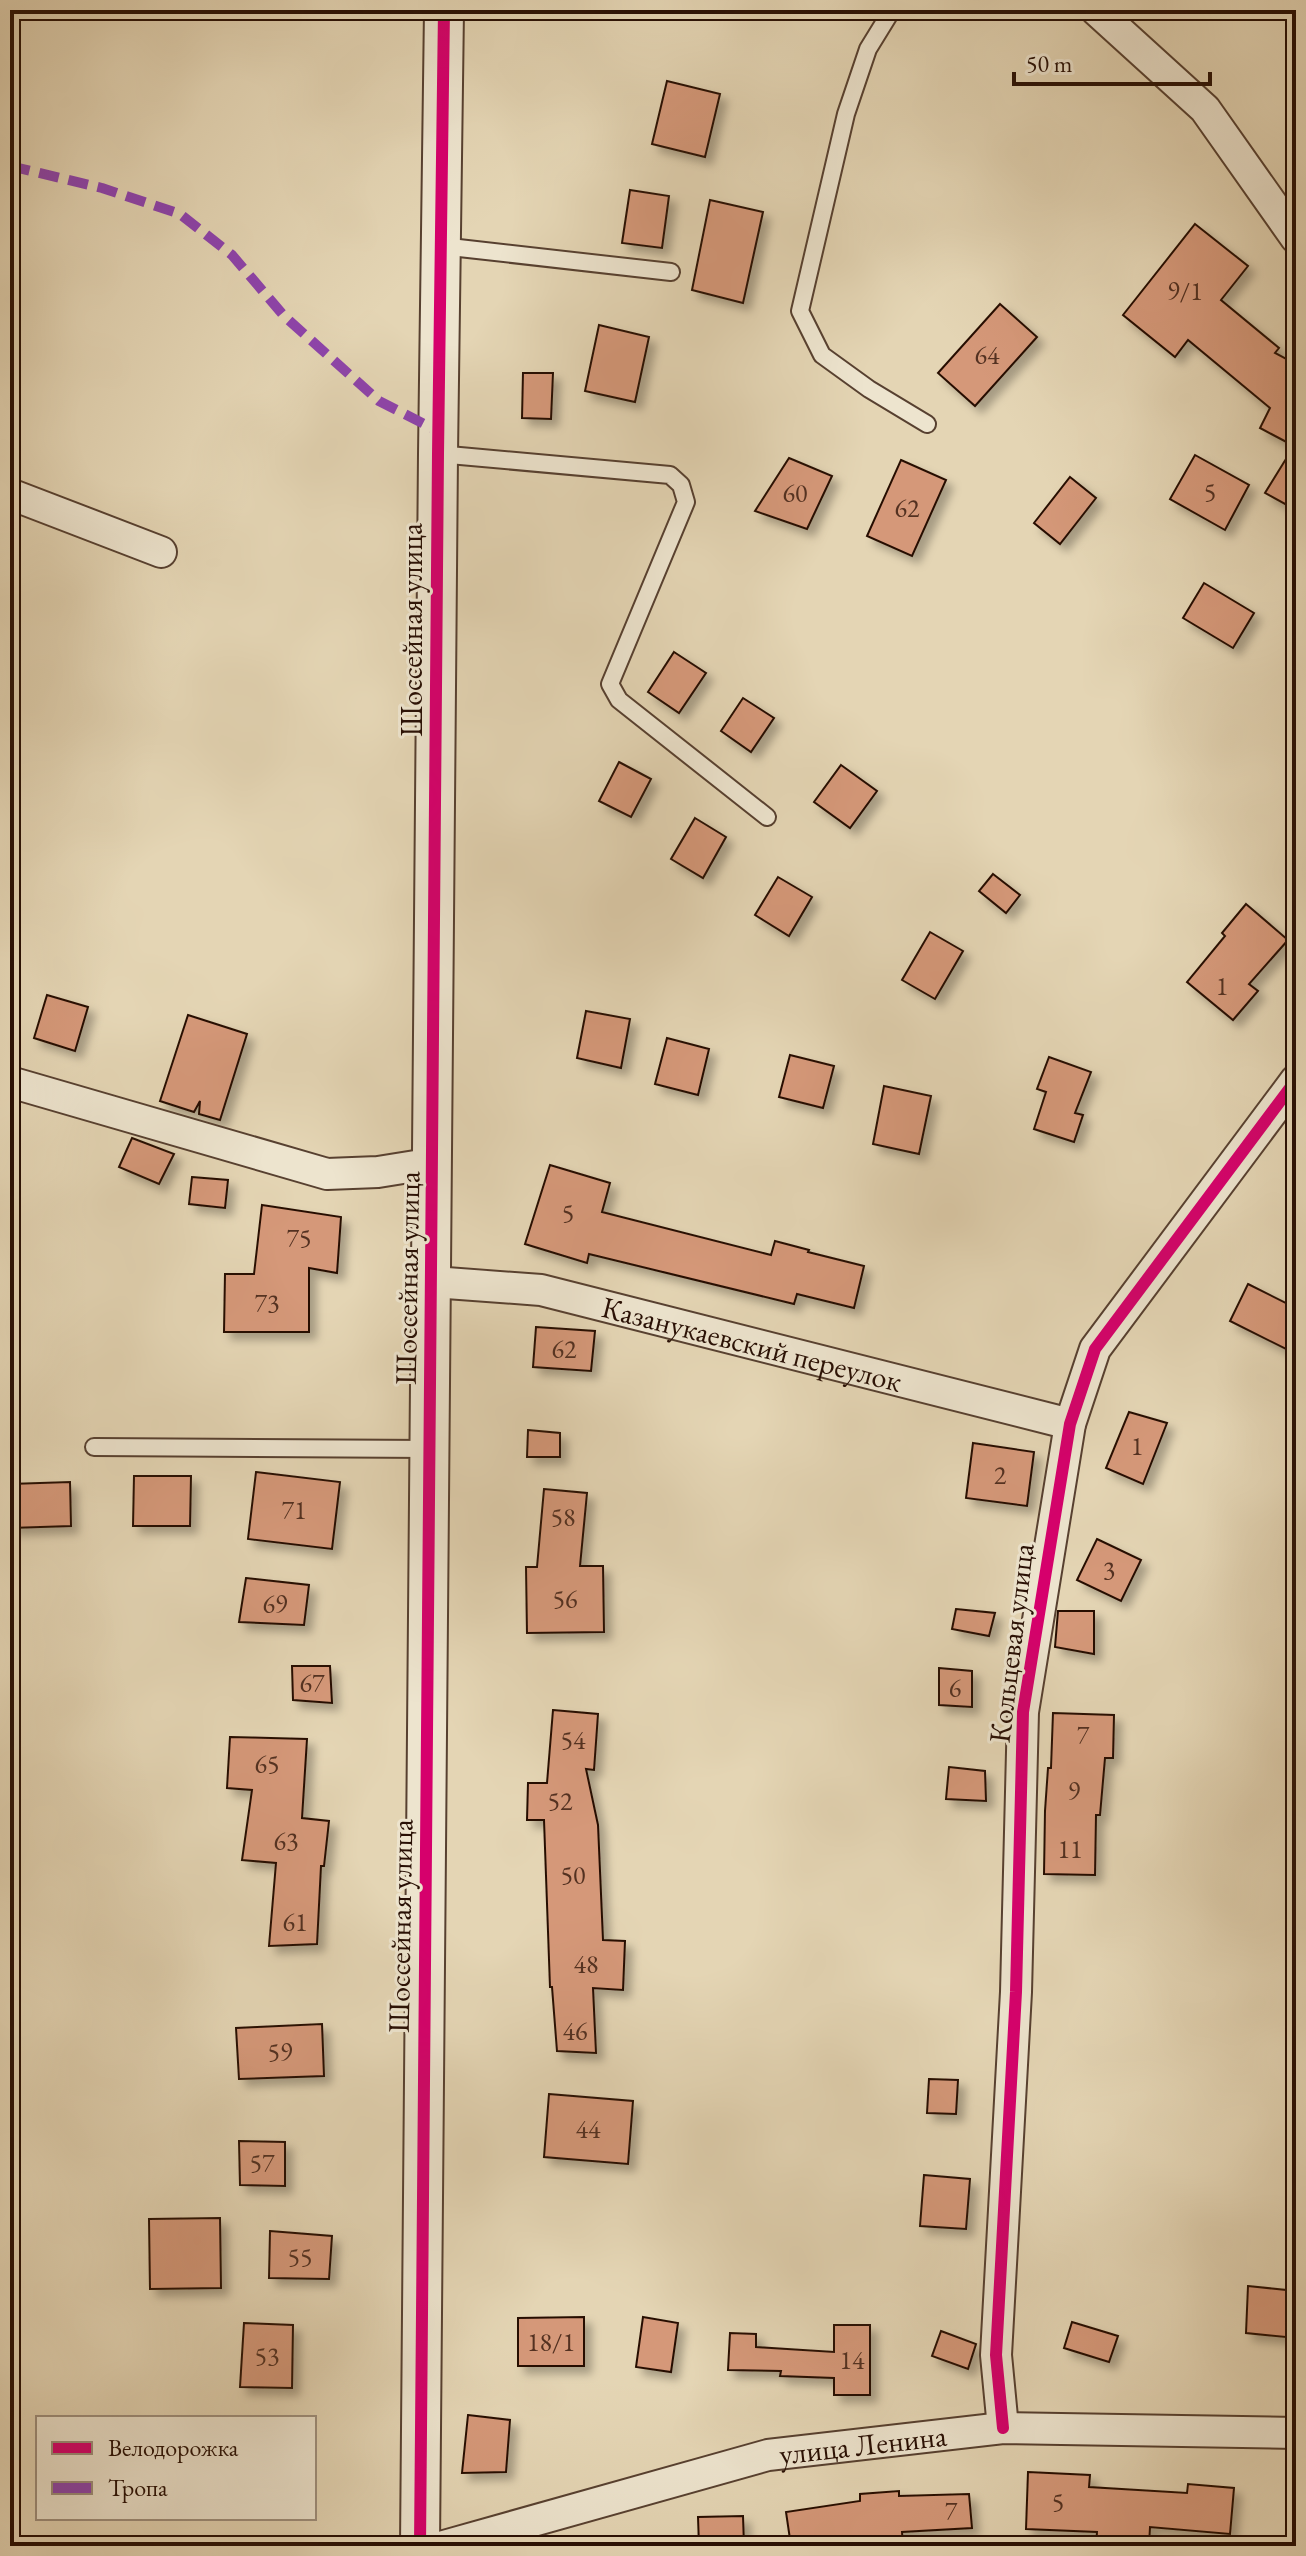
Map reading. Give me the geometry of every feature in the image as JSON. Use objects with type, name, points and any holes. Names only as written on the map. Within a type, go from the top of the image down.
[{"type":"street","name":"Шоссейная улица","points":[[420,2546],[444,10]]},
{"type":"street","points":[[1096,10],[1205,109],[1296,238]]},
{"type":"street","points":[[10,494],[161,552]]},
{"type":"street","name":"Кольцевая улица","points":[[1003,2428],[996,2355],[1016,1992],[1023,1712],[1070,1424],[1095,1349],[1296,1080]]},
{"type":"street","points":[[10,1082],[327,1174],[378,1172],[434,1163]]},
{"type":"street","name":"Казанукаевский переулок","points":[[433,1282],[541,1290],[1070,1424]]},
{"type":"street","name":"улица Ленина","points":[[444,2546],[768,2455],[1003,2428],[1296,2433]]},
{"type":"lane","points":[[892,10],[868,49],[846,114],[800,311],[822,355],[869,389],[927,424]]},
{"type":"lane","points":[[441,246],[671,272]]},
{"type":"lane","points":[[438,454],[670,475],[681,485],[686,502],[610,684],[619,700],[767,817]]},
{"type":"lane","points":[[94,1447],[431,1449]]},
{"type":"building","points":[[667,81],[720,94],[705,157],[652,144]]},
{"type":"building","points":[[630,190],[669,196],[662,248],[622,243]]},
{"type":"building","points":[[710,200],[763,212],[743,303],[692,290]]},
{"type":"building","points":[[1195,224],[1248,266],[1221,300],[1279,348],[1275,353],[1296,364],[1296,510],[1265,493],[1294,446],[1260,428],[1270,408],[1188,340],[1175,357],[1123,315]]},
{"type":"building","points":[[1000,304],[1037,337],[975,406],[938,373]]},
{"type":"building","points":[[599,325],[649,337],[635,402],[585,391]]},
{"type":"building","points":[[523,373],[553,373],[551,419],[522,418]]},
{"type":"building","points":[[1195,455],[1249,485],[1225,530],[1170,499]]},
{"type":"building","points":[[789,458],[832,476],[807,529],[755,511]]},
{"type":"building","points":[[901,460],[946,480],[912,556],[867,536]]},
{"type":"building","points":[[1070,477],[1096,498],[1060,544],[1034,523]]},
{"type":"building","points":[[1204,583],[1254,613],[1233,648],[1183,618]]},
{"type":"building","points":[[674,652],[706,673],[679,713],[648,692]]},
{"type":"building","points":[[743,698],[774,718],[751,752],[721,731]]},
{"type":"building","points":[[619,762],[651,779],[631,817],[599,801]]},
{"type":"building","points":[[841,765],[877,791],[850,828],[814,802]]},
{"type":"building","points":[[695,818],[726,837],[703,878],[671,859]]},
{"type":"building","points":[[993,874],[1020,895],[1006,913],[979,891]]},
{"type":"building","points":[[778,877],[812,897],[789,936],[755,915]]},
{"type":"building","points":[[1246,904],[1288,940],[1249,984],[1258,991],[1233,1020],[1187,982],[1225,936],[1222,933]]},
{"type":"building","points":[[930,932],[963,951],[935,999],[902,980]]},
{"type":"building","points":[[47,995],[88,1007],[75,1051],[34,1038]]},
{"type":"building","points":[[586,1011],[630,1019],[621,1068],[577,1058]]},
{"type":"building","points":[[188,1015],[247,1034],[220,1120],[199,1114],[200,1101],[194,1112],[160,1101]]},
{"type":"building","points":[[667,1038],[709,1049],[698,1095],[655,1084]]},
{"type":"building","points":[[790,1055],[834,1066],[823,1108],[779,1097]]},
{"type":"building","points":[[1049,1057],[1091,1072],[1075,1113],[1083,1115],[1074,1142],[1034,1129],[1046,1092],[1037,1089]]},
{"type":"building","points":[[884,1086],[931,1096],[919,1154],[873,1144]]},
{"type":"building","points":[[132,1138],[174,1154],[159,1184],[119,1167]]},
{"type":"building","points":[[550,1165],[610,1183],[602,1212],[771,1255],[775,1241],[864,1266],[854,1308],[797,1294],[794,1304],[589,1254],[587,1263],[525,1244]]},
{"type":"building","points":[[192,1177],[228,1180],[225,1208],[189,1204]]},
{"type":"building","points":[[262,1205],[341,1217],[337,1273],[309,1268],[309,1332],[224,1332],[225,1274],[254,1274]]},
{"type":"building","points":[[1248,1284],[1296,1308],[1296,1354],[1230,1321]]},
{"type":"building","points":[[536,1327],[595,1331],[591,1371],[533,1367]]},
{"type":"building","points":[[1129,1412],[1167,1423],[1143,1484],[1106,1468]]},
{"type":"building","points":[[528,1430],[560,1433],[560,1457],[527,1457]]},
{"type":"building","points":[[973,1443],[1034,1452],[1027,1506],[966,1498]]},
{"type":"building","points":[[256,1472],[340,1482],[332,1549],[248,1539]]},
{"type":"building","points":[[134,1476],[191,1476],[190,1526],[133,1526]]},
{"type":"building","points":[[70,1482],[71,1526],[10,1528],[10,1484]]},
{"type":"building","points":[[544,1489],[587,1493],[580,1566],[603,1566],[604,1632],[527,1633],[526,1567],[537,1567]]},
{"type":"building","points":[[1097,1539],[1141,1560],[1121,1601],[1077,1580]]},
{"type":"building","points":[[246,1578],[309,1585],[304,1625],[239,1622]]},
{"type":"building","points":[[956,1609],[995,1613],[989,1636],[952,1629]]},
{"type":"building","points":[[1058,1611],[1094,1611],[1094,1654],[1055,1647]]},
{"type":"building","points":[[292,1666],[330,1666],[332,1703],[293,1700]]},
{"type":"building","points":[[939,1668],[972,1671],[972,1707],[939,1705]]},
{"type":"building","points":[[553,1710],[598,1714],[594,1770],[586,1769],[598,1825],[603,1940],[625,1941],[623,1990],[593,1988],[596,2053],[557,2051],[550,1987],[544,1820],[527,1820],[528,1783],[547,1783]]},
{"type":"building","points":[[1053,1713],[1114,1715],[1113,1758],[1105,1758],[1100,1815],[1096,1815],[1095,1875],[1044,1874],[1045,1811],[1048,1768],[1051,1768]]},
{"type":"building","points":[[230,1737],[307,1739],[302,1818],[329,1821],[324,1866],[321,1866],[317,1944],[269,1946],[276,1863],[242,1860],[252,1790],[227,1788]]},
{"type":"building","points":[[949,1767],[985,1771],[986,1801],[946,1799]]},
{"type":"building","points":[[322,2024],[324,2076],[239,2079],[236,2028]]},
{"type":"building","points":[[929,2079],[958,2080],[956,2114],[927,2113]]},
{"type":"building","points":[[549,2094],[633,2101],[628,2164],[544,2157]]},
{"type":"building","points":[[239,2141],[285,2142],[285,2186],[240,2185]]},
{"type":"building","points":[[924,2175],[970,2179],[966,2229],[920,2226]]},
{"type":"building","points":[[220,2218],[221,2288],[150,2289],[149,2219]]},
{"type":"building","points":[[270,2231],[332,2236],[329,2279],[269,2278]]},
{"type":"building","points":[[1248,2286],[1296,2291],[1296,2338],[1246,2333]]},
{"type":"building","points":[[584,2317],[584,2366],[518,2366],[518,2318]]},
{"type":"building","points":[[643,2317],[678,2323],[671,2372],[636,2367]]},
{"type":"building","points":[[1072,2322],[1118,2336],[1109,2362],[1064,2348]]},
{"type":"building","points":[[244,2323],[293,2325],[292,2388],[240,2387]]},
{"type":"building","points":[[834,2325],[870,2325],[870,2395],[834,2395],[834,2378],[780,2376],[781,2371],[728,2370],[730,2333],[756,2334],[756,2347],[834,2352]]},
{"type":"building","points":[[941,2331],[976,2344],[968,2369],[932,2356]]},
{"type":"building","points":[[468,2415],[510,2420],[506,2472],[462,2473]]},
{"type":"building","points":[[1028,2472],[1090,2475],[1089,2487],[1187,2493],[1188,2484],[1234,2488],[1230,2534],[1150,2527],[1149,2546],[1096,2546],[1097,2532],[1026,2529]]},
{"type":"building","points":[[899,2491],[899,2496],[969,2494],[972,2528],[902,2532],[903,2546],[791,2546],[786,2512],[860,2501],[860,2494]]},
{"type":"building","points":[[743,2516],[744,2546],[699,2546],[698,2517]]},
{"type":"marked path","points":[[10,166],[102,188],[180,214],[232,255],[284,316],[379,401],[438,431]]},
{"type":"cycle path","points":[[420,2546],[444,10]]},
{"type":"cycle path","points":[[1003,2428],[996,2355],[1016,1992],[1023,1712],[1070,1424],[1095,1349],[1296,1080]]}]
